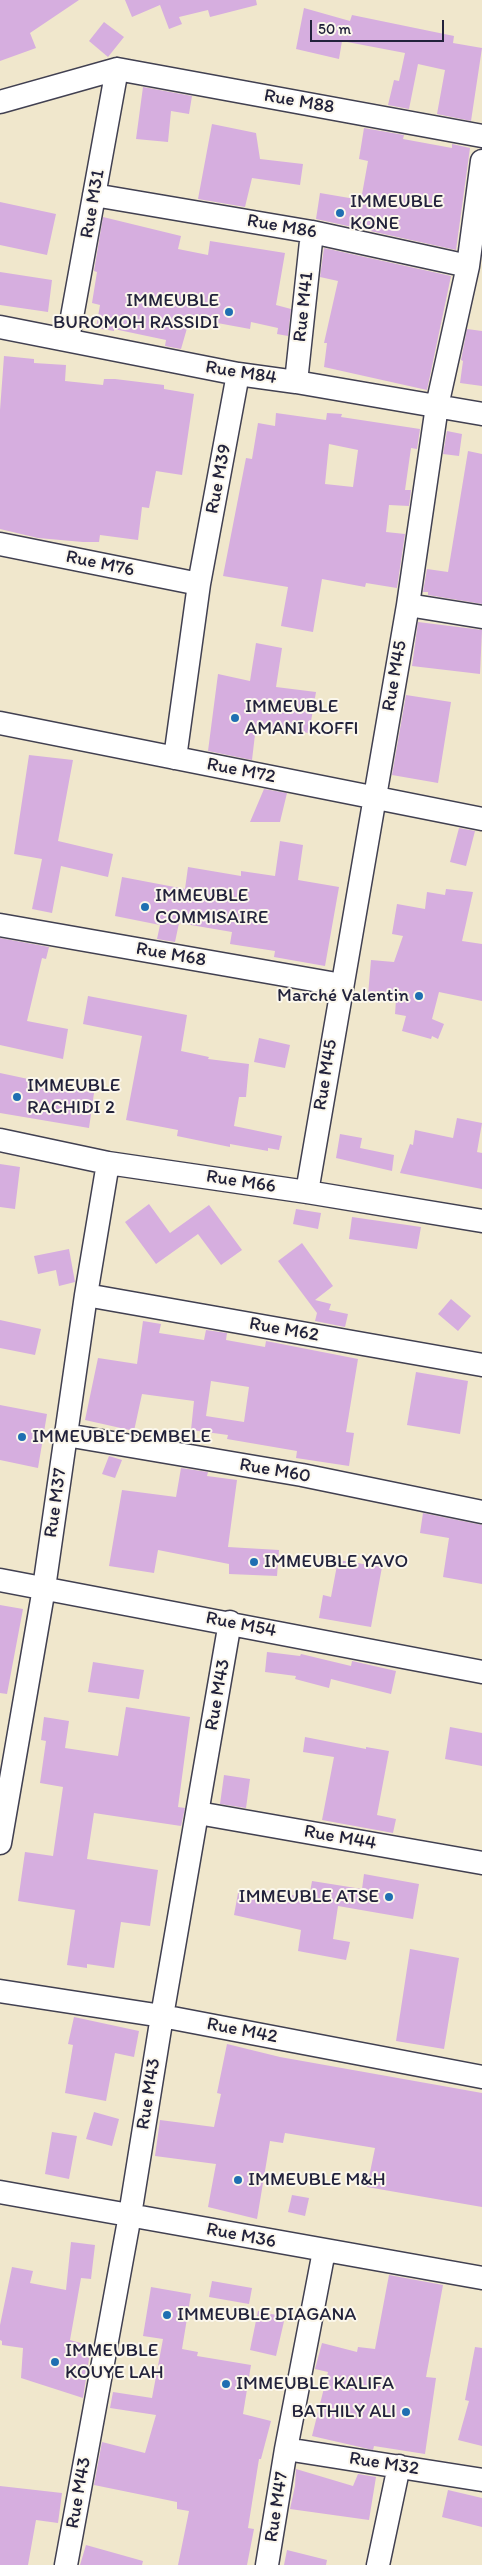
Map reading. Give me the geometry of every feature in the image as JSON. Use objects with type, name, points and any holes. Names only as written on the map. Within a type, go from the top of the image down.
[{"type":"street","points":[[0,102],[117,69]]},
{"type":"street","name":"Rue M88","points":[[117,69],[482,136]]},
{"type":"street","name":"Rue M31","points":[[68,339],[117,69]]},
{"type":"street","name":"Rue M45","points":[[307,1192],[373,797],[408,605],[437,406],[468,266],[482,161]]},
{"type":"street","name":"Rue M86","points":[[94,195],[312,232],[468,266]]},
{"type":"street","name":"Rue M41","points":[[296,382],[312,232]]},
{"type":"street","name":"Rue M84","points":[[0,328],[68,339],[238,374],[482,414]]},
{"type":"street","name":"Rue M39","points":[[174,758],[199,584],[238,374]]},
{"type":"street","name":"Rue M76","points":[[0,544],[199,584]]},
{"type":"street","points":[[408,605],[482,617]]},
{"type":"street","name":"Rue M72","points":[[0,723],[482,819]]},
{"type":"street","name":"Rue M68","points":[[0,925],[342,984]]},
{"type":"street","name":"Rue M66","points":[[0,1140],[108,1164],[307,1192],[482,1221]]},
{"type":"street","name":"Rue M37","points":[[0,1843],[6,1767],[44,1588],[86,1295],[108,1164]]},
{"type":"street","name":"Rue M62","points":[[86,1295],[482,1365]]},
{"type":"street","name":"Rue M60","points":[[66,1435],[302,1475],[482,1512]]},
{"type":"street","name":"Rue M54","points":[[0,1580],[230,1622],[482,1672]]},
{"type":"street","name":"Rue M43","points":[[66,2565],[130,2215],[162,2016],[230,1622]]},
{"type":"street","name":"Rue M44","points":[[198,1813],[482,1863]]},
{"type":"street","name":"Rue M42","points":[[0,1991],[162,2016],[482,2077]]},
{"type":"street","name":"Rue M36","points":[[0,2192],[482,2278]]},
{"type":"street","name":"Rue M47","points":[[267,2565],[286,2449],[324,2251]]},
{"type":"street","name":"Rue M32","points":[[286,2449],[482,2480]]},
{"type":"street","points":[[378,2565],[399,2466]]},
{"type":"building","points":[[0,0],[79,0],[30,33],[36,48],[0,61]]},
{"type":"building","points":[[125,0],[256,0],[257,5],[210,17],[208,10],[179,17],[182,24],[169,29],[160,5],[132,17]]},
{"type":"building","points":[[304,8],[350,21],[352,15],[454,36],[453,43],[482,48],[471,121],[437,114],[445,70],[418,64],[409,109],[388,105],[394,80],[399,81],[405,53],[342,41],[339,59],[296,49]]},
{"type":"building","points":[[104,22],[124,37],[108,57],[89,41]]},
{"type":"building","points":[[143,87],[192,96],[189,114],[171,111],[168,142],[136,139]]},
{"type":"building","points":[[212,124],[256,133],[260,159],[303,164],[300,185],[252,178],[245,207],[198,199]]},
{"type":"building","points":[[364,128],[404,135],[403,139],[452,148],[452,144],[470,148],[456,250],[316,219],[320,193],[361,200],[368,161],[359,159]]},
{"type":"building","points":[[0,202],[56,214],[47,255],[0,245]]},
{"type":"building","points":[[103,217],[181,236],[178,249],[208,255],[210,241],[285,253],[276,305],[291,309],[288,336],[277,334],[278,328],[251,322],[250,329],[190,318],[181,349],[165,346],[166,340],[114,329],[114,331],[96,328],[100,305],[92,303],[97,272],[94,271]]},
{"type":"building","points":[[324,248],[451,276],[427,390],[324,367],[327,343],[324,343],[338,281],[320,277]]},
{"type":"building","points":[[0,272],[52,280],[48,312],[0,305]]},
{"type":"building","points":[[467,329],[482,331],[482,386],[460,383],[463,361],[461,360]]},
{"type":"building","points":[[4,356],[34,359],[34,363],[66,365],[65,381],[103,385],[104,379],[115,379],[164,385],[164,389],[194,394],[182,475],[156,471],[149,508],[142,507],[138,540],[100,535],[99,542],[83,542],[38,538],[0,529],[0,410]]},
{"type":"building","points":[[276,413],[326,420],[327,413],[342,414],[341,417],[420,429],[417,449],[411,448],[405,490],[411,490],[409,506],[389,505],[386,532],[405,534],[397,588],[366,583],[365,587],[322,579],[313,632],[281,626],[288,587],[223,576],[246,458],[252,459],[258,423],[275,426]],"holes":[[[329,444],[358,450],[353,487],[325,484]]]},
{"type":"building","points":[[447,431],[462,434],[459,456],[443,454]]},
{"type":"building","points":[[468,451],[482,454],[482,604],[428,595],[428,592],[423,592],[427,569],[448,572]]},
{"type":"building","points":[[418,622],[482,630],[480,674],[412,666]]},
{"type":"building","points":[[256,643],[282,648],[276,687],[316,692],[309,733],[256,726],[252,760],[208,751],[218,674],[250,681]]},
{"type":"building","points":[[406,695],[451,702],[438,783],[392,775]]},
{"type":"building","points":[[29,755],[73,760],[58,841],[113,854],[108,877],[61,866],[52,913],[32,909],[42,859],[14,854]]},
{"type":"building","points":[[264,789],[287,793],[280,822],[250,822]]},
{"type":"building","points":[[459,828],[475,831],[466,866],[450,862]]},
{"type":"building","points":[[280,841],[303,845],[298,880],[339,887],[325,966],[274,957],[275,951],[230,944],[232,932],[179,923],[175,942],[157,939],[160,925],[115,916],[122,877],[185,889],[188,867],[241,876],[241,871],[275,876]]},
{"type":"building","points":[[446,889],[473,892],[462,941],[482,944],[482,1001],[439,992],[432,1019],[444,1024],[438,1039],[432,1036],[431,1039],[402,1031],[406,1016],[395,1014],[396,1000],[368,995],[371,960],[394,962],[403,936],[392,934],[397,904],[425,909],[427,892],[445,895]]},
{"type":"building","points":[[0,938],[49,947],[46,959],[42,958],[27,1021],[68,1029],[63,1059],[0,1045]]},
{"type":"building","points":[[88,996],[187,1015],[181,1051],[209,1057],[208,1059],[249,1064],[246,1097],[239,1097],[234,1126],[282,1136],[279,1150],[268,1148],[268,1151],[230,1144],[230,1147],[177,1136],[178,1130],[126,1120],[142,1036],[83,1024]]},
{"type":"building","points":[[259,1038],[290,1045],[285,1068],[254,1062]]},
{"type":"building","points":[[0,1073],[94,1093],[89,1128],[0,1113]]},
{"type":"building","points":[[457,1118],[482,1123],[477,1152],[482,1153],[482,1189],[400,1173],[410,1144],[413,1145],[415,1130],[453,1138]]},
{"type":"building","points":[[340,1134],[362,1138],[360,1148],[394,1155],[392,1171],[336,1158]]},
{"type":"building","points":[[0,1164],[20,1167],[15,1209],[0,1207]]},
{"type":"building","points":[[149,1204],[170,1233],[209,1205],[242,1250],[221,1265],[198,1234],[156,1264],[125,1222]]},
{"type":"building","points":[[296,1209],[321,1213],[318,1229],[293,1224]]},
{"type":"building","points":[[352,1217],[421,1227],[417,1249],[349,1239]]},
{"type":"building","points":[[302,1243],[333,1286],[315,1300],[331,1304],[329,1310],[348,1314],[345,1327],[315,1321],[317,1313],[278,1261]]},
{"type":"building","points":[[69,1249],[75,1282],[59,1286],[56,1270],[38,1274],[34,1256]]},
{"type":"building","points":[[451,1299],[471,1316],[458,1331],[438,1314]]},
{"type":"building","points":[[0,1320],[41,1329],[35,1355],[0,1348]]},
{"type":"building","points":[[143,1321],[161,1324],[159,1333],[204,1340],[206,1330],[227,1333],[226,1340],[265,1347],[266,1341],[358,1359],[346,1432],[354,1433],[349,1466],[296,1458],[297,1451],[227,1439],[228,1435],[191,1430],[194,1401],[142,1394],[134,1431],[85,1420],[98,1358],[137,1364]],"holes":[[[211,1381],[249,1387],[244,1422],[206,1416]]]},
{"type":"building","points":[[416,1372],[468,1381],[460,1434],[407,1425]]},
{"type":"building","name":"IMMEUBLE DEMBELE","points":[[0,1405],[47,1414],[38,1468],[0,1460]]},
{"type":"building","points":[[109,1456],[122,1460],[115,1478],[102,1474]]},
{"type":"building","points":[[181,1468],[208,1472],[207,1476],[237,1480],[228,1547],[279,1550],[277,1576],[229,1574],[229,1564],[158,1550],[154,1573],[109,1566],[122,1490],[176,1497]]},
{"type":"building","points":[[423,1513],[482,1525],[482,1584],[443,1577],[449,1538],[420,1533]]},
{"type":"building","points":[[338,1560],[382,1567],[371,1627],[319,1618],[323,1595],[331,1597]]},
{"type":"building","points":[[0,1605],[23,1609],[7,1694],[0,1693]]},
{"type":"building","points":[[267,1652],[300,1656],[301,1654],[351,1666],[352,1661],[396,1671],[391,1694],[331,1679],[329,1688],[295,1679],[296,1676],[265,1672]]},
{"type":"building","points":[[93,1662],[144,1670],[139,1699],[88,1692]]},
{"type":"building","points":[[126,1707],[190,1717],[178,1807],[185,1808],[181,1826],[94,1813],[87,1859],[158,1870],[150,1926],[121,1922],[114,1968],[87,1964],[87,1968],[67,1965],[75,1910],[18,1901],[25,1852],[53,1856],[63,1787],[40,1783],[46,1741],[41,1740],[44,1717],[69,1721],[65,1748],[118,1756]]},
{"type":"building","points":[[450,1727],[482,1733],[482,1766],[445,1759]]},
{"type":"building","points":[[305,1737],[366,1749],[366,1747],[389,1751],[377,1815],[396,1819],[393,1833],[322,1820],[334,1757],[303,1752]]},
{"type":"building","points":[[224,1775],[250,1779],[246,1808],[220,1804]]},
{"type":"building","points":[[364,1874],[419,1884],[413,1919],[338,1906],[333,1939],[350,1942],[346,1960],[298,1951],[301,1930],[234,1915],[238,1893],[262,1897],[263,1890],[309,1898],[312,1881],[362,1889]]},
{"type":"building","points":[[410,1949],[459,1958],[444,2049],[396,2041]]},
{"type":"building","points":[[74,2017],[139,2031],[134,2057],[115,2053],[106,2101],[65,2093],[73,2045],[68,2044]]},
{"type":"building","points":[[227,2044],[280,2057],[482,2093],[482,2207],[367,2187],[375,2148],[285,2133],[283,2143],[270,2141],[257,2219],[208,2207],[216,2164],[155,2156],[160,2120],[214,2127],[221,2094],[217,2093]]},
{"type":"building","points":[[94,2112],[119,2119],[112,2146],[86,2139]]},
{"type":"building","points":[[52,2132],[77,2136],[69,2179],[45,2174]]},
{"type":"building","points":[[292,2195],[309,2198],[305,2216],[288,2212]]},
{"type":"building","points":[[71,2242],[95,2245],[91,2279],[81,2278],[70,2340],[91,2346],[83,2398],[21,2378],[23,2348],[2,2345],[0,2340],[0,2325],[12,2267],[33,2271],[30,2283],[66,2290]]},
{"type":"building","points":[[389,2275],[443,2285],[426,2377],[436,2378],[425,2454],[374,2446],[373,2450],[312,2436],[328,2372],[315,2369],[322,2343],[357,2352],[358,2347],[375,2349]]},
{"type":"building","points":[[212,2281],[252,2288],[249,2304],[209,2297]]},
{"type":"building","points":[[151,2287],[191,2294],[182,2349],[198,2352],[197,2356],[251,2365],[243,2414],[271,2421],[261,2459],[259,2459],[248,2528],[254,2529],[247,2565],[178,2565],[189,2511],[177,2509],[177,2502],[94,2485],[102,2442],[145,2453],[156,2415],[110,2408],[113,2392],[152,2398],[163,2339],[143,2336]]},
{"type":"building","points":[[258,2311],[285,2317],[276,2356],[250,2350]]},
{"type":"building","points":[[475,2347],[482,2348],[482,2446],[458,2440],[469,2401],[465,2400]]},
{"type":"building","points":[[296,2469],[353,2486],[358,2474],[376,2477],[369,2520],[290,2509],[295,2486]]},
{"type":"building","points":[[0,2486],[62,2493],[58,2523],[36,2520],[28,2565],[0,2565]]},
{"type":"building","points":[[448,2490],[482,2498],[482,2527],[442,2517]]},
{"type":"building","points":[[86,2545],[143,2561],[142,2565],[80,2565]]},
{"type":"building","points":[[287,2550],[327,2560],[326,2565],[284,2565]]},
{"type":"place","name":"IMMEUBLE KONE","points":[[340,213]]},
{"type":"place","name":"IMMEUBLE BUROMOH RASSIDI","points":[[229,312]]},
{"type":"place","name":"IMMEUBLE AMANI KOFFI","points":[[235,718]]},
{"type":"place","name":"IMMEUBLE COMMISAIRE","points":[[145,907]]},
{"type":"place","name":"Marché Valentin","points":[[419,996]]},
{"type":"place","name":"IMMEUBLE RACHIDI 2","points":[[17,1097]]},
{"type":"place","name":"IMMEUBLE DEMBELE","points":[[22,1437]]},
{"type":"place","name":"IMMEUBLE YAVO","points":[[254,1562]]},
{"type":"place","name":"IMMEUBLE ATSE","points":[[389,1897]]},
{"type":"place","name":"IMMEUBLE M&H","points":[[238,2180]]},
{"type":"place","name":"IMMEUBLE DIAGANA","points":[[167,2315]]},
{"type":"place","name":"IMMEUBLE KOUYE LAH","points":[[55,2362]]},
{"type":"place","name":"IMMEUBLE KALIFA","points":[[226,2384]]},
{"type":"place","name":"BATHILY ALI","points":[[406,2412]]}]
